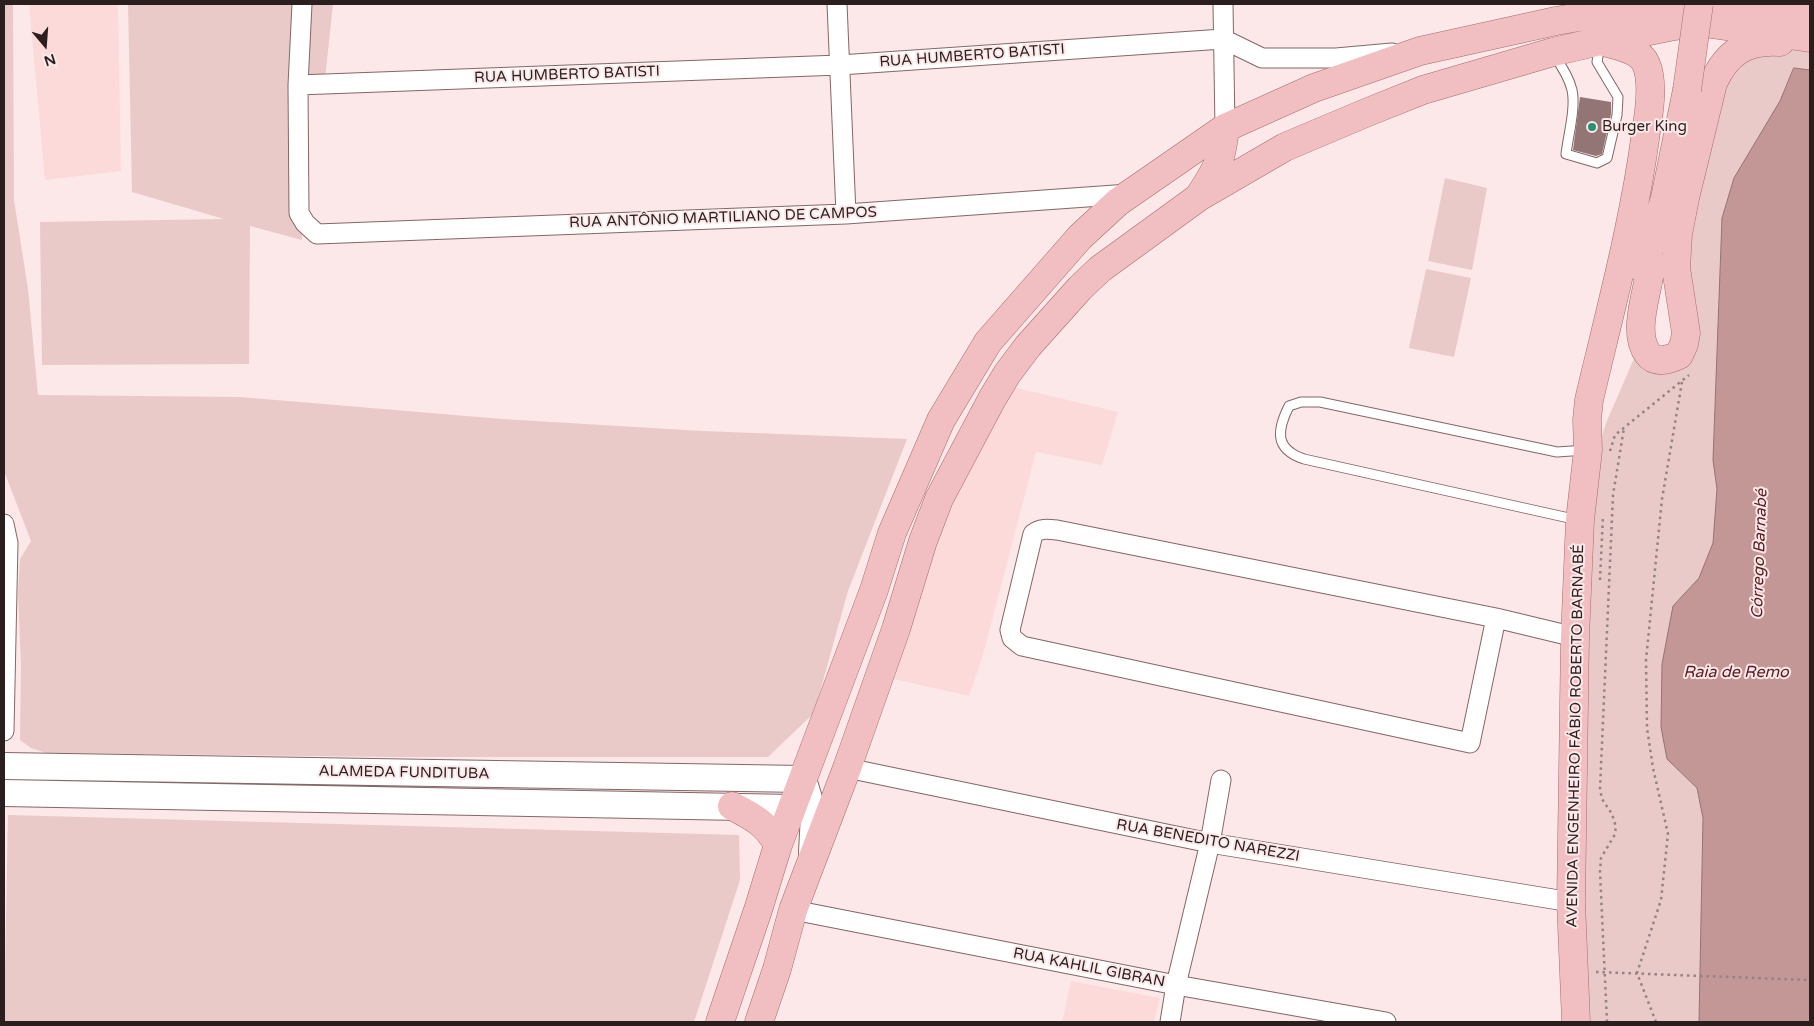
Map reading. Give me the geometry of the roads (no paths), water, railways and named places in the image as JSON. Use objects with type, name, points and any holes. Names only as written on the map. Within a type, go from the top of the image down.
[{"type":"main road","points":[[1598,452],[1648,252],[1665,198],[1687,90],[1699,4]]},
{"type":"main road","points":[[720,1022],[778,845],[802,795],[816,748],[874,590],[892,533],[942,420],[988,342],[1080,237],[1129,194],[1224,128],[1314,88],[1420,51],[1556,21],[1640,6],[1707,6],[1782,12],[1810,17]]},
{"type":"main road","points":[[759,1022],[777,969],[793,910],[851,759],[896,629],[923,541],[939,499],[1007,374],[1028,346],[1080,288],[1100,269],[1199,196],[1286,148],[1423,90],[1552,52],[1600,40],[1674,26],[1704,23],[1810,38]]},
{"type":"main road","points":[[1598,452],[1587,420],[1589,400],[1625,249],[1640,176],[1649,110],[1650,85],[1647,65],[1641,58],[1633,52],[1600,40]]},
{"type":"main road","points":[[1648,252],[1650,268],[1640,321],[1640,336],[1644,348],[1650,356],[1659,361],[1670,360],[1679,355],[1684,344],[1686,332],[1676,268],[1678,234],[1684,198],[1713,83],[1719,69],[1727,58],[1746,47],[1756,44],[1768,42],[1810,46]]},
{"type":"main road","points":[[1199,196],[1220,160],[1224,128]]},
{"type":"main road","name":"AVENIDA ENGENHEIRO FÁBIO ROBERTO BARNABÉ","points":[[1576,1022],[1571,902],[1575,637],[1592,517],[1598,452]]},
{"type":"main road","points":[[892,533],[923,541]]},
{"type":"main road","points":[[717,778],[777,770],[800,761],[816,748]]},
{"type":"main road","points":[[802,795],[851,759]]},
{"type":"main road","name":"ALAMEDA FUNDITUBA","points":[[4,766],[717,778],[802,795]]},
{"type":"main road","name":"ALAMEDA FUNDITUBA","points":[[4,794],[732,806],[802,795]]},
{"type":"main road","points":[[802,795],[814,815],[812,861]]},
{"type":"main road","points":[[732,806],[757,819],[774,836],[778,845]]},
{"type":"street","points":[[298,85],[302,4]]},
{"type":"street","points":[[837,4],[846,214]]},
{"type":"street","points":[[1223,4],[1224,128]]},
{"type":"street","points":[[1224,38],[1262,58],[1336,58],[1420,51]]},
{"type":"street","name":"RUA HUMBERTO BATISTI","points":[[298,85],[840,65],[1224,38]]},
{"type":"street","name":"RUA ANTÔNIO MARTILIANO DE CAMPOS","points":[[298,85],[299,213],[305,223],[317,234],[846,214],[1129,194]]},
{"type":"street","points":[[4,524],[8,543],[4,731]]},
{"type":"street","points":[[1496,618],[1470,743],[1022,646],[1012,638],[1010,630],[1033,534],[1037,530],[1044,529],[1057,530],[1496,618],[1575,637]]},
{"type":"street","name":"RUA BENEDITO NAREZZI","points":[[851,759],[1210,843],[1571,902]]},
{"type":"street","points":[[1170,1022],[1176,985],[1210,843],[1221,780]]},
{"type":"street","name":"RUA KAHLIL GIBRAN","points":[[793,910],[1176,985],[1386,1022]]},
{"type":"lane","points":[[1552,52],[1562,67],[1572,91],[1572,112],[1566,154],[1597,163],[1607,158],[1617,115],[1618,98],[1597,62],[1600,40]]},
{"type":"lane","points":[[1592,517],[1304,459],[1291,455],[1280,441],[1281,422],[1289,406],[1301,402],[1320,402],[1556,452],[1598,452]]},
{"type":"water","name":"Raia de Remo","points":[[1794,68],[1810,70],[1810,1022],[1699,1022],[1703,818],[1697,788],[1667,759],[1661,727],[1662,664],[1673,606],[1699,578],[1713,543],[1717,489],[1713,460],[1722,218],[1734,178],[1780,101]]},
{"type":"place","name":"Burger King","points":[[1592,127]]},
{"type":"water label","name":"Córrego Barnabé","points":[[1760,554]]}]
